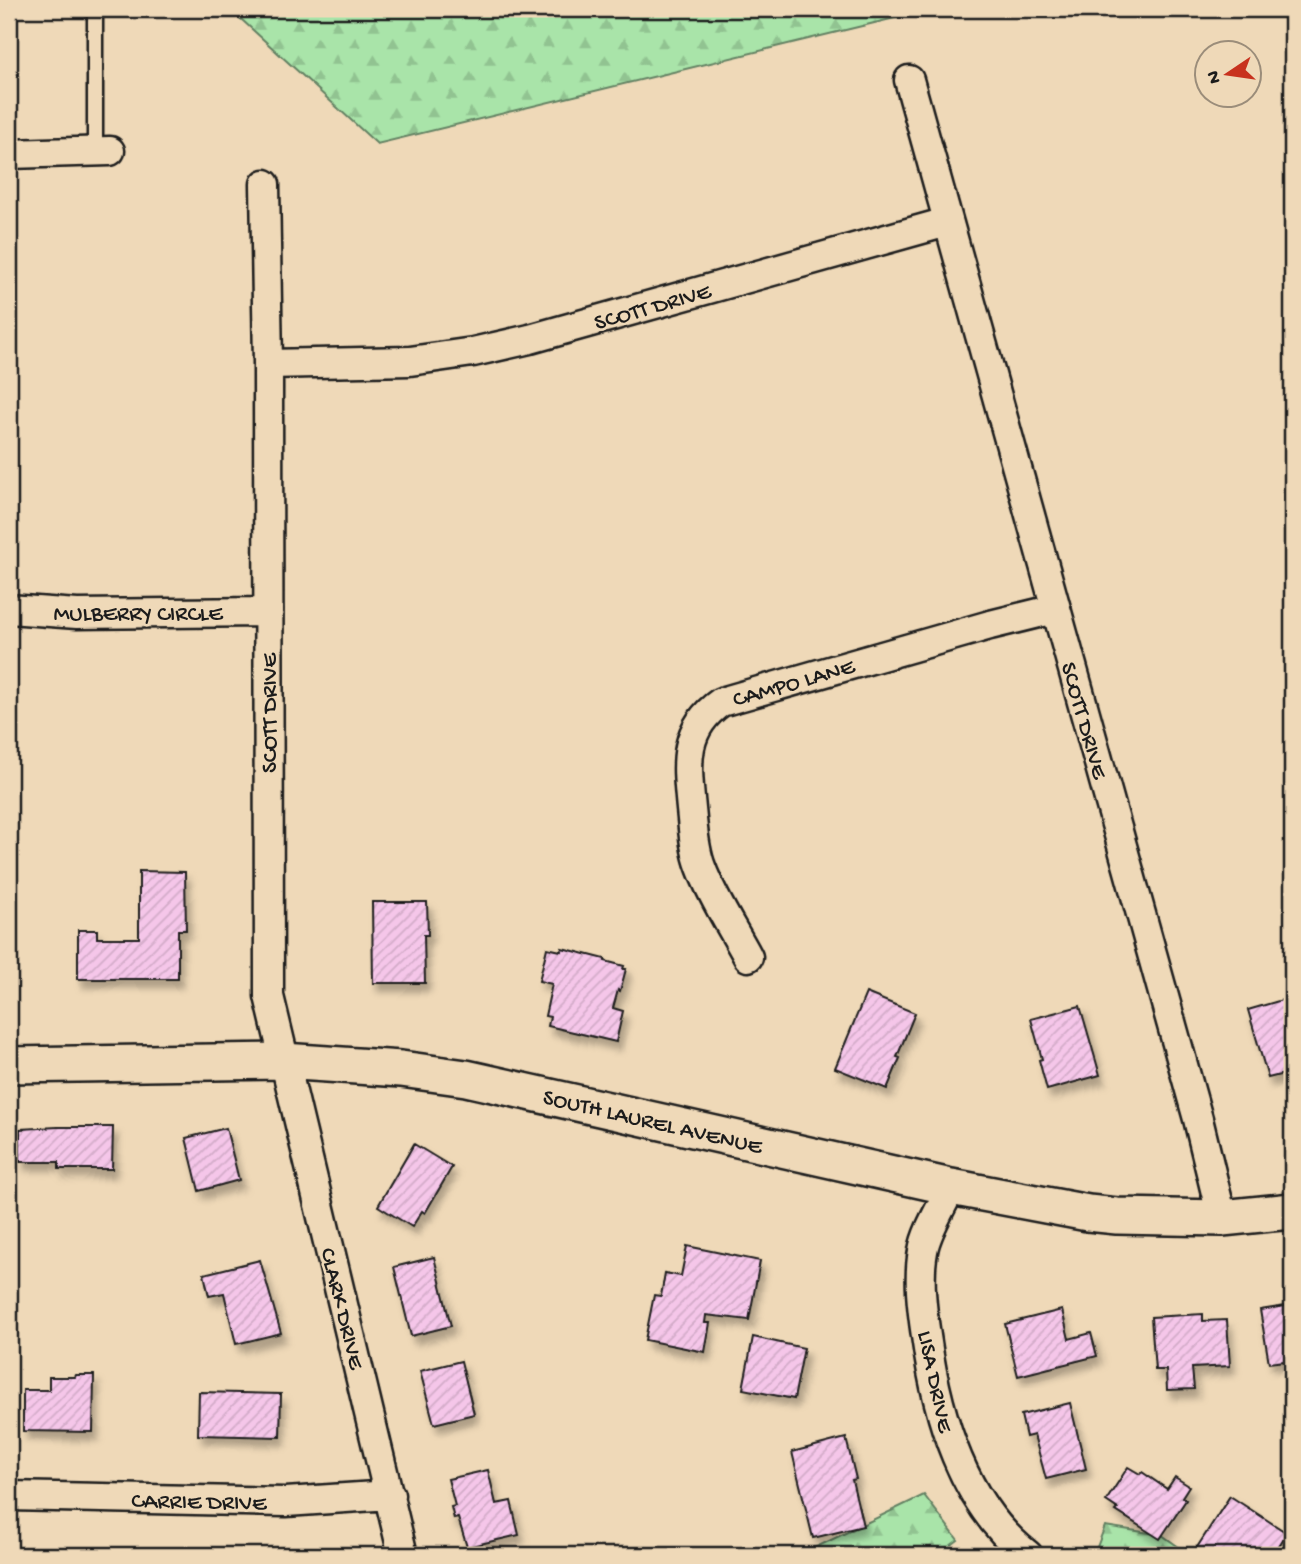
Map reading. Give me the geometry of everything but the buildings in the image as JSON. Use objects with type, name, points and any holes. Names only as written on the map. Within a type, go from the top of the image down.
[{"type":"street","name":"SCOTT DRIVE","points":[[909,80],[1195,1106],[1222,1218]]},
{"type":"street","points":[[9,154],[102,152]]},
{"type":"street","name":"SCOTT DRIVE","points":[[265,184],[268,364],[269,996],[283,1061]]},
{"type":"street","name":"SCOTT DRIVE","points":[[268,364],[410,361],[473,352],[544,335],[947,222]]},
{"type":"street","name":"MULBERRY CIRCLE","points":[[9,609],[77,614],[267,612]]},
{"type":"street","name":"CAMPO LANE","points":[[748,957],[700,867],[693,836],[687,768],[695,730],[706,712],[721,702],[1055,609]]},
{"type":"street","name":"SOUTH LAUREL AVENUE","points":[[9,1065],[283,1061],[401,1069],[466,1078],[951,1187],[1088,1213],[1222,1218],[1292,1211]]},
{"type":"street","name":"CLARK DRIVE","points":[[283,1061],[403,1555]]},
{"type":"street","name":"LISA DRIVE","points":[[951,1187],[923,1248],[922,1308],[930,1367],[953,1449],[970,1486],[1003,1532],[1028,1555]]},
{"type":"street","name":"CARRIE DRIVE","points":[[9,1496],[286,1502],[390,1495]]},
{"type":"lane","points":[[95,9],[102,152]]},
{"type":"green space","points":[[230,9],[932,9],[377,144]]},
{"type":"green space","points":[[924,1495],[958,1540],[938,1555],[800,1555]]},
{"type":"green space","points":[[1105,1526],[1162,1535],[1190,1555],[1094,1555]]}]
